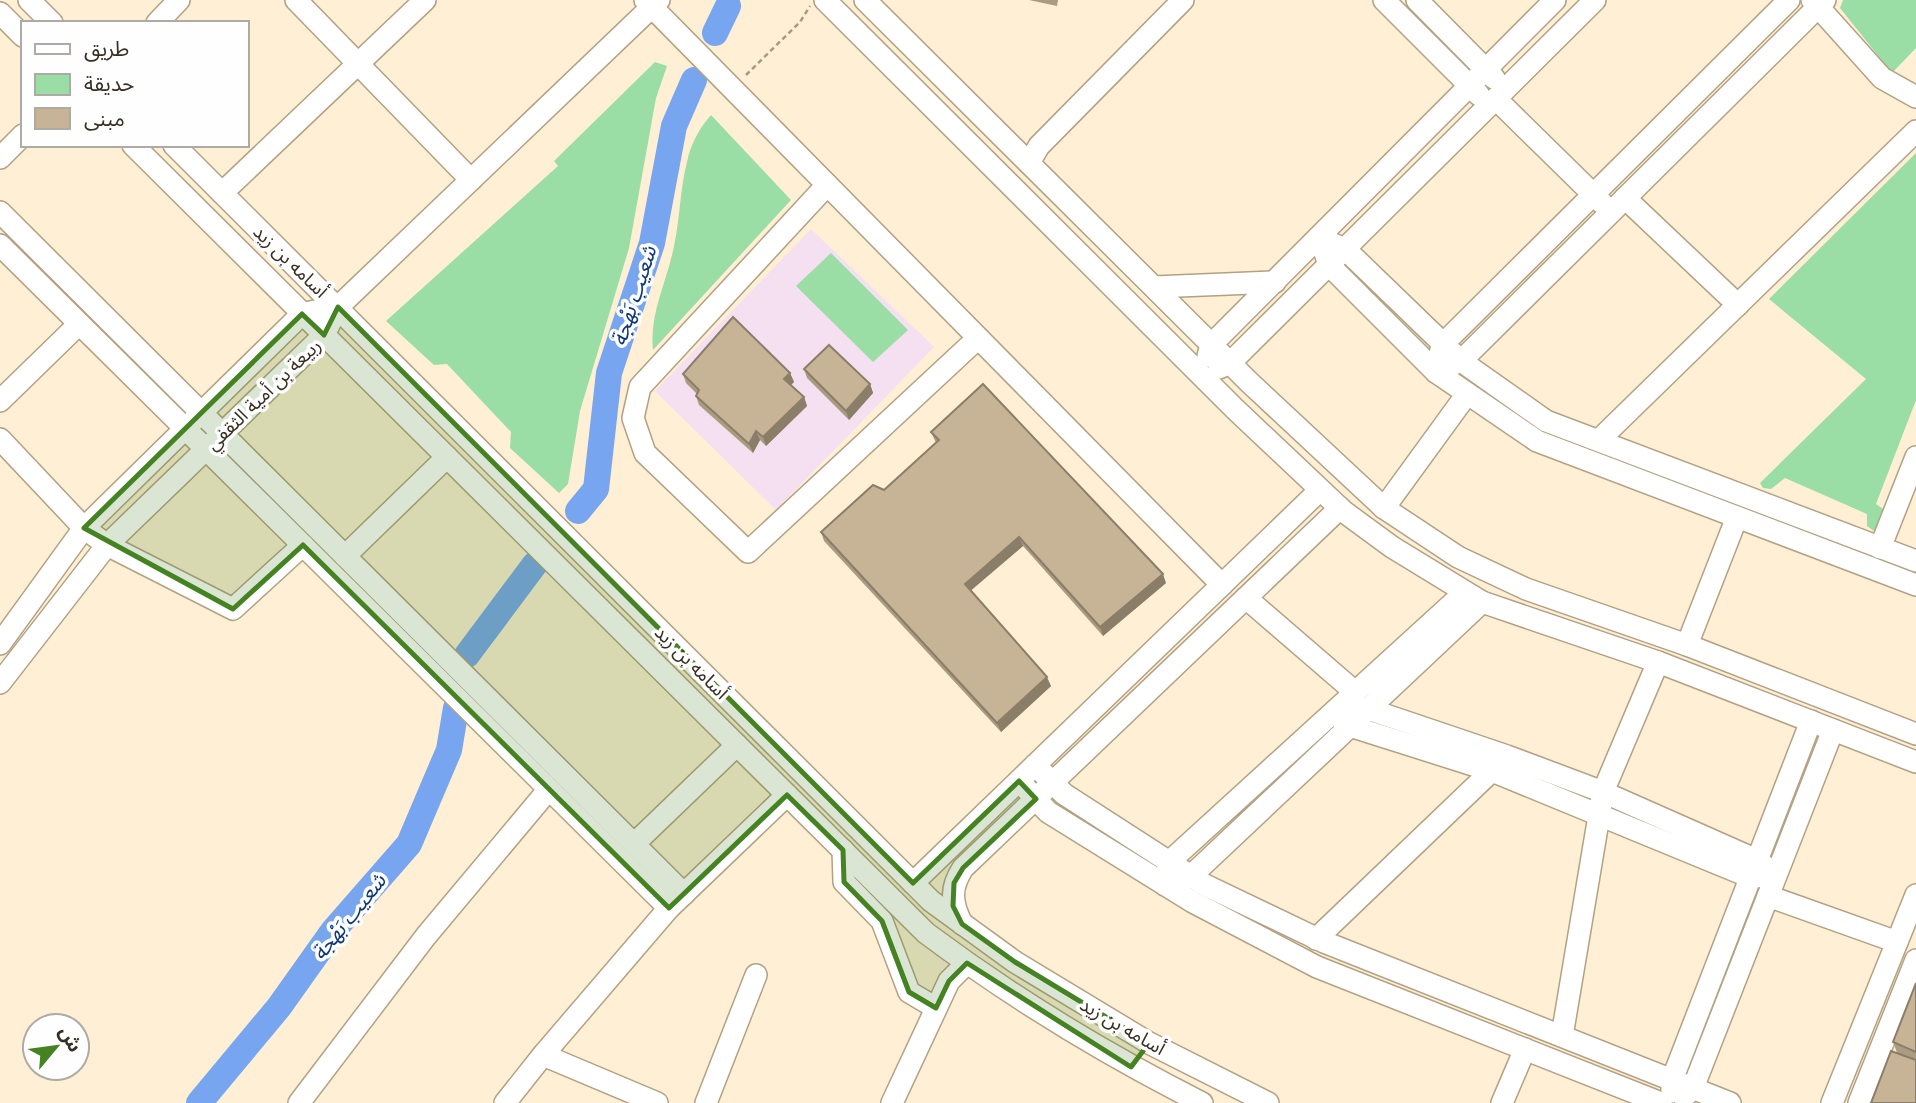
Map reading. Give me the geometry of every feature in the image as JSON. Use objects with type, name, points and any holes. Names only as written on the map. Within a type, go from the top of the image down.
[{"type":"street","points":[[29,0],[50,21]]},
{"type":"street","points":[[159,21],[179,0]]},
{"type":"street","points":[[296,0],[471,180]]},
{"type":"street","points":[[222,193],[425,0]]},
{"type":"street","points":[[825,0],[1201,375],[1340,508],[1473,598],[1658,662],[1916,762]]},
{"type":"street","points":[[865,0],[1211,345],[1384,508],[1458,557],[1526,589],[1687,645],[1916,734]]},
{"type":"street","points":[[1029,163],[1039,146],[1183,0]]},
{"type":"street","points":[[1384,0],[1470,85],[1497,98],[1593,195],[1618,205],[1738,305]]},
{"type":"street","points":[[1417,0],[1486,69],[1497,98]]},
{"type":"street","points":[[1201,375],[1211,345],[1555,0]]},
{"type":"street","points":[[1201,375],[1230,363],[1595,0]]},
{"type":"street","points":[[1436,372],[1442,345],[1789,0]]},
{"type":"street","points":[[338,307],[652,2],[733,89],[1222,585]]},
{"type":"street","points":[[1436,372],[1461,361],[1819,2],[1882,78],[1916,97]]},
{"type":"street","points":[[0,13],[21,34]]},
{"type":"street","points":[[1599,440],[1916,131]]},
{"type":"street","points":[[0,158],[21,137]]},
{"type":"street","name":"أسامه بن زيد","points":[[135,147],[926,933],[967,963],[1131,1067],[1202,1103]]},
{"type":"street","name":"أسامه بن زيد","points":[[176,147],[931,901],[1015,962],[1149,1043],[1268,1103]]},
{"type":"street","points":[[827,185],[640,387],[633,418],[645,453],[748,552],[978,338]]},
{"type":"street","points":[[0,212],[634,844],[677,901]]},
{"type":"street","points":[[1319,238],[1345,249],[1442,345],[1546,421],[1916,561]]},
{"type":"street","points":[[1319,238],[1329,264],[1436,372],[1537,441],[1916,585]]},
{"type":"street","points":[[0,246],[549,789],[677,901]]},
{"type":"street","points":[[1154,287],[1275,282]]},
{"type":"street","name":"ربيعة بن أمية الثقفي","points":[[0,644],[85,528],[184,428],[302,314],[338,307]]},
{"type":"street","name":"ربيعة بن أمية الثقفي","points":[[0,683],[107,545],[324,335],[338,307]]},
{"type":"street","points":[[0,401],[79,324]]},
{"type":"street","points":[[1384,508],[1467,394]]},
{"type":"street","points":[[0,439],[85,528],[107,545],[233,609],[303,545]]},
{"type":"street","points":[[345,556],[446,457]]},
{"type":"street","points":[[1880,548],[1916,457]]},
{"type":"street","points":[[913,883],[1320,490]]},
{"type":"street","points":[[962,923],[953,906],[954,883],[963,868],[1340,508]]},
{"type":"street","points":[[1687,645],[1737,517]]},
{"type":"street","points":[[1246,598],[1355,692]]},
{"type":"street","points":[[1165,885],[1169,862],[1355,692],[1473,598]]},
{"type":"street","points":[[1165,885],[1191,876],[1368,709],[1473,598]]},
{"type":"street","points":[[1562,1036],[1603,792],[1658,662]]},
{"type":"street","points":[[1333,713],[1368,709],[1500,763],[1598,815],[1755,869]]},
{"type":"street","points":[[1333,713],[1350,726],[1603,792],[1755,869],[1771,886],[1897,942]]},
{"type":"street","points":[[1675,1103],[1672,1080],[1811,721]]},
{"type":"street","points":[[1675,1103],[1693,1088],[1832,730]]},
{"type":"street","points":[[634,844],[737,745]]},
{"type":"street","points":[[1316,939],[1500,763]]},
{"type":"street","points":[[1035,765],[1064,794],[1191,876],[1316,939],[1730,1103]]},
{"type":"street","points":[[1019,781],[1048,812],[1165,885],[1317,967],[1661,1103]]},
{"type":"street","points":[[299,1103],[426,936],[549,789]]},
{"type":"street","points":[[506,1103],[543,1055],[677,901],[787,795]]},
{"type":"street","points":[[843,850],[844,882],[882,921],[909,992],[936,1009]]},
{"type":"street","points":[[1832,1103],[1916,895]]},
{"type":"street","points":[[1859,1103],[1916,960]]},
{"type":"street","points":[[892,1103],[949,981],[967,963]]},
{"type":"street","points":[[706,1103],[756,975]]},
{"type":"street","points":[[1131,1067],[1149,1043]]},
{"type":"street","points":[[1502,1103],[1525,1049]]},
{"type":"street","points":[[543,1055],[657,1103]]},
{"type":"path","points":[[733,89],[800,22],[813,0]]},
{"type":"highlighted area","points":[[338,307],[913,883],[1019,781],[1036,799],[963,868],[954,883],[953,906],[962,924],[1015,962],[1149,1043],[1131,1067],[967,963],[949,981],[936,1008],[909,992],[882,921],[844,882],[843,850],[787,795],[669,908],[303,545],[233,609],[84,528],[302,314],[324,335]]},
{"type":"shaded area","points":[[811,229],[934,347],[776,510],[655,391]]},
{"type":"green space","points":[[1843,0],[1916,0],[1916,48],[1892,73],[1840,8]]},
{"type":"green space","points":[[655,62],[667,66],[656,98],[629,248],[580,411],[568,484],[559,493],[510,448],[511,432],[447,364],[434,365],[386,321],[558,166],[554,161]]},
{"type":"green space","points":[[711,115],[791,200],[653,350],[654,324],[674,246],[689,155],[696,137]]},
{"type":"green space","points":[[1916,153],[1916,400],[1876,504],[1886,511],[1874,531],[1867,526],[1867,514],[1785,478],[1771,489],[1763,488],[1760,483],[1866,379],[1769,299]]},
{"type":"green space","points":[[831,253],[908,330],[873,362],[796,286]]},
{"type":"building","points":[[733,317],[790,373],[784,379],[804,397],[763,437],[756,431],[749,444],[696,396],[699,390],[683,374]]},
{"type":"building","points":[[829,345],[870,384],[846,411],[804,369]]},
{"type":"building","points":[[983,384],[1163,574],[1100,627],[1019,537],[965,584],[1047,677],[997,723],[821,532],[873,485],[884,490],[939,440],[931,432]]},
{"type":"building","points":[[1916,983],[1916,1052],[1893,1042]]},
{"type":"building","points":[[1891,1051],[1916,1060],[1916,1103],[1871,1103]]},
{"type":"waterway","name":"شعيب بَهْجة","points":[[715,33],[728,6]]},
{"type":"waterway","name":"شعيب بَهْجة","points":[[578,511],[596,489],[609,373],[652,243],[674,126],[694,80]]},
{"type":"waterway","name":"شعيب بَهْجة","points":[[467,655],[535,564]]},
{"type":"waterway","name":"شعيب بَهْجة","points":[[199,1103],[279,1007],[333,931],[409,844],[449,750],[456,708]]}]
